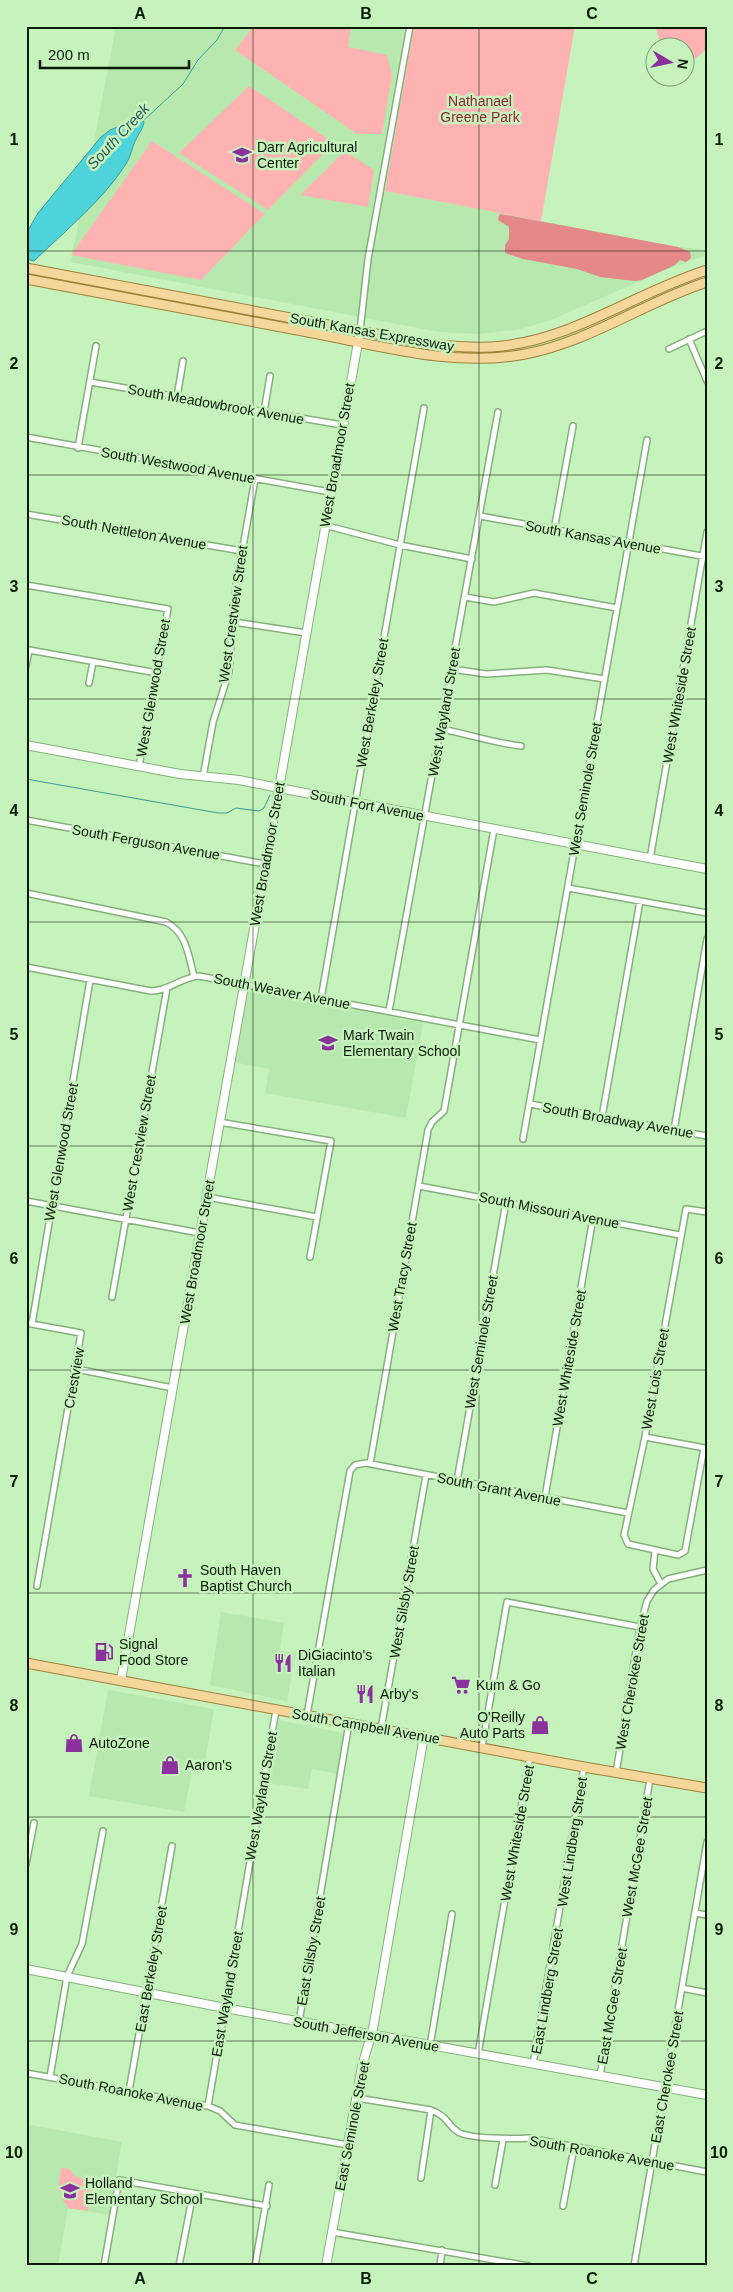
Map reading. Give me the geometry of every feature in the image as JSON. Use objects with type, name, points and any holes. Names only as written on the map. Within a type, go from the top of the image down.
[{"type":"main road","name":"South Kansas Expressway","points":[[26,268],[430,344],[464,347],[518,344],[557,333],[684,277],[707,270]]},
{"type":"main road","name":"South Kansas Expressway","points":[[26,280],[358,342],[464,359],[525,354],[569,341],[667,297],[707,282]]},
{"type":"main road","name":"South Campbell Avenue","points":[[26,1663],[616,1773],[707,1788]]},
{"type":"street","name":"West Broadmoor Street","points":[[121,1680],[324,525],[360,331],[368,259],[410,26]]},
{"type":"street","points":[[669,349],[707,331]]},
{"type":"street","points":[[688,339],[707,381]]},
{"type":"street","points":[[78,448],[96,346]]},
{"type":"street","points":[[177,397],[183,361]]},
{"type":"street","points":[[264,412],[270,376]]},
{"type":"street","name":"South Meadowbrook Avenue","points":[[90,382],[342,425]]},
{"type":"street","name":"West Berkeley Street","points":[[321,998],[424,408]]},
{"type":"street","name":"West Wayland Street","points":[[389,1011],[498,412]]},
{"type":"street","points":[[554,530],[573,426]]},
{"type":"street","name":"South Westwood Avenue","points":[[26,437],[78,448],[330,492]]},
{"type":"street","name":"West Seminole Street","points":[[523,1139],[647,440]]},
{"type":"street","name":"West Crestview Street","points":[[203,777],[213,722],[229,672],[236,586],[254,479]]},
{"type":"street","name":"South Nettleton Avenue","points":[[26,514],[242,551]]},
{"type":"street","name":"South Kansas Avenue","points":[[480,516],[704,557]]},
{"type":"street","points":[[324,525],[400,545],[472,559]]},
{"type":"street","name":"West Whiteside Street","points":[[650,859],[707,532]]},
{"type":"street","name":"West Glenwood Street","points":[[26,585],[168,609],[139,766]]},
{"type":"street","points":[[465,597],[494,602],[522,594],[538,593],[617,608]]},
{"type":"street","points":[[234,622],[306,633]]},
{"type":"street","points":[[26,666],[29,650],[156,674]]},
{"type":"street","points":[[89,683],[93,662]]},
{"type":"street","points":[[452,669],[486,674],[546,670],[604,679]]},
{"type":"street","points":[[441,729],[476,735],[502,744],[521,746]]},
{"type":"street","name":"South Fort Avenue","points":[[26,745],[203,777],[229,779],[279,788],[707,870]]},
{"type":"street","name":"South Ferguson Avenue","points":[[26,820],[265,864]]},
{"type":"street","name":"West Tracy Street","points":[[370,1464],[429,1127],[444,1111],[494,829]]},
{"type":"street","points":[[568,888],[707,913]]},
{"type":"street","points":[[26,893],[166,922],[178,930],[185,940],[194,976]]},
{"type":"street","points":[[602,1117],[640,901]]},
{"type":"street","points":[[674,1130],[707,939]]},
{"type":"street","name":"South Weaver Avenue","points":[[26,967],[147,990],[166,988],[194,976],[540,1040]]},
{"type":"street","name":"West Glenwood Street","points":[[29,1324],[52,1206],[90,980]]},
{"type":"street","name":"West Crestview Street","points":[[112,1297],[166,988]]},
{"type":"street","name":"South Broadway Avenue","points":[[530,1104],[707,1136]]},
{"type":"street","points":[[219,1122],[331,1141],[310,1257]]},
{"type":"street","name":"South Missouri Avenue","points":[[418,1186],[680,1234]]},
{"type":"street","points":[[206,1197],[317,1217]]},
{"type":"street","points":[[26,1201],[200,1233]]},
{"type":"street","name":"West Seminole Street","points":[[457,1481],[506,1202]]},
{"type":"street","name":"West Lois Street","points":[[655,1551],[631,1546],[624,1538],[686,1209],[707,1212]]},
{"type":"street","name":"West Whiteside Street","points":[[544,1497],[594,1218]]},
{"type":"street","name":"Crestview","points":[[29,1324],[82,1333],[37,1586]]},
{"type":"street","points":[[76,1369],[173,1388]]},
{"type":"street","points":[[644,1437],[705,1448],[686,1548],[678,1555],[655,1551],[653,1569],[661,1584],[676,1576],[707,1570]]},
{"type":"street","points":[[307,1715],[350,1472],[357,1464],[370,1464]]},
{"type":"street","name":"South Grant Avenue","points":[[370,1464],[628,1513]]},
{"type":"street","name":"West Silsby Street","points":[[381,1729],[426,1475]]},
{"type":"street","name":"West Cherokee Street","points":[[616,1773],[640,1627],[647,1601],[661,1584]]},
{"type":"street","points":[[482,1747],[507,1602],[640,1627]]},
{"type":"street","name":"West Wayland Street","points":[[246,1882],[276,1710]]},
{"type":"street","name":"East Silsby Street","points":[[299,2022],[349,1723]]},
{"type":"street","name":"East Seminole Street","points":[[326,2266],[362,2066],[371,2035],[424,1736]]},
{"type":"street","name":"West Whiteside Street","points":[[478,2054],[530,1756]]},
{"type":"street","name":"West Lindberg Street","points":[[560,1918],[584,1767]]},
{"type":"street","name":"West McGee Street","points":[[624,1935],[650,1779]]},
{"type":"street","points":[[26,1864],[34,1823]]},
{"type":"street","points":[[50,2077],[67,1976],[82,1944],[103,1831]]},
{"type":"street","points":[[707,1842],[695,1912],[707,1915]]},
{"type":"street","name":"East Berkeley Street","points":[[129,2091],[172,1846]]},
{"type":"street","name":"East Wayland Street","points":[[208,2106],[246,1882]]},
{"type":"street","name":"East Cherokee Street","points":[[634,2266],[695,1912]]},
{"type":"street","points":[[430,2046],[452,1914]]},
{"type":"street","name":"East Lindberg Street","points":[[533,2064],[560,1918]]},
{"type":"street","name":"East McGee Street","points":[[600,2076],[624,1935]]},
{"type":"street","name":"South Jefferson Avenue","points":[[26,1969],[299,2022],[707,2095]]},
{"type":"street","points":[[682,1988],[707,1993]]},
{"type":"street","name":"South Roanoke Avenue","points":[[26,2072],[208,2106],[220,2111],[235,2125],[348,2145]]},
{"type":"street","name":"South Roanoke Avenue","points":[[357,2098],[431,2110],[442,2115],[459,2133],[503,2140],[529,2138],[707,2172]]},
{"type":"street","points":[[421,2178],[431,2110]]},
{"type":"street","points":[[495,2185],[503,2140]]},
{"type":"street","points":[[563,2206],[574,2148]]},
{"type":"street","points":[[104,2266],[119,2180],[267,2206]]},
{"type":"street","points":[[255,2266],[270,2185]]},
{"type":"street","points":[[180,2266],[193,2193]]},
{"type":"street","points":[[332,2232],[529,2266]]},
{"type":"street","points":[[440,2266],[442,2250]]},
{"type":"shaded area","name":"Darr Agricultural Center","points":[[116,26],[414,26],[385,191],[678,247],[707,250],[707,255],[665,270],[549,321],[516,330],[476,334],[439,332],[71,262]]},
{"type":"shaded area","points":[[501,214],[678,247],[690,252],[691,258],[686,262],[680,260],[675,265],[642,280],[600,277],[577,269],[523,259],[505,253],[505,245],[509,239],[509,227],[498,220]]},
{"type":"shaded area","name":"Mark Twain Elementary School","points":[[251,989],[423,1023],[406,1118],[265,1093],[269,1069],[233,1062],[246,992]]},
{"type":"shaded area","points":[[221,1612],[284,1623],[280,1650],[296,1653],[287,1701],[210,1685]]},
{"type":"shaded area","points":[[108,1690],[214,1709],[204,1767],[193,1766],[184,1812],[89,1796]]},
{"type":"shaded area","points":[[279,1720],[344,1733],[337,1774],[312,1769],[308,1789],[269,1783]]},
{"type":"shaded area","name":"Holland Elementary School","points":[[26,2124],[122,2142],[109,2215],[68,2208],[58,2266],[26,2266]]},
{"type":"green space","points":[[254,26],[351,26],[348,47],[387,55],[392,75],[382,134],[357,134],[235,50]]},
{"type":"green space","name":"Nathanael Greene Park","points":[[414,26],[575,26],[541,221],[385,191]]},
{"type":"green space","points":[[655,26],[707,26],[707,49],[696,58],[696,38],[659,38]]},
{"type":"green space","points":[[249,86],[334,143],[268,210],[179,153]]},
{"type":"green space","points":[[152,141],[265,214],[201,280],[71,255]]},
{"type":"green space","points":[[345,151],[374,170],[368,207],[300,195]]},
{"type":"green space","points":[[61,2168],[70,2169],[76,2177],[93,2181],[88,2211],[68,2208],[62,2199],[63,2192],[58,2191]]},
{"type":"water","points":[[137,119],[144,122],[143,127],[128,161],[117,177],[83,215],[34,261],[26,259],[26,234],[38,213],[101,137],[110,130]]},
{"type":"waterway","name":"South Creek","points":[[143,121],[183,84],[198,60],[217,40],[225,26]]},
{"type":"waterway","points":[[26,779],[218,813],[227,813],[236,808],[259,811],[264,808],[270,795]]},
{"type":"place","name":"Darr Agricultural Center","points":[[242,155]]},
{"type":"place","name":"Mark Twain Elementary School","points":[[328,1043]]},
{"type":"place","name":"South Haven Baptist Church","points":[[185,1578]]},
{"type":"place","name":"Signal Food Store","points":[[104,1652]]},
{"type":"place","name":"DiGiacinto's Italian","points":[[283,1663]]},
{"type":"place","name":"Kum & Go","points":[[461,1685]]},
{"type":"place","name":"Arby's","points":[[365,1694]]},
{"type":"place","name":"O'Reilly Auto Parts","points":[[540,1725]]},
{"type":"place","name":"AutoZone","points":[[74,1743]]},
{"type":"place","name":"Aaron's","points":[[170,1765]]},
{"type":"place","name":"Holland Elementary School","points":[[70,2191]]}]
